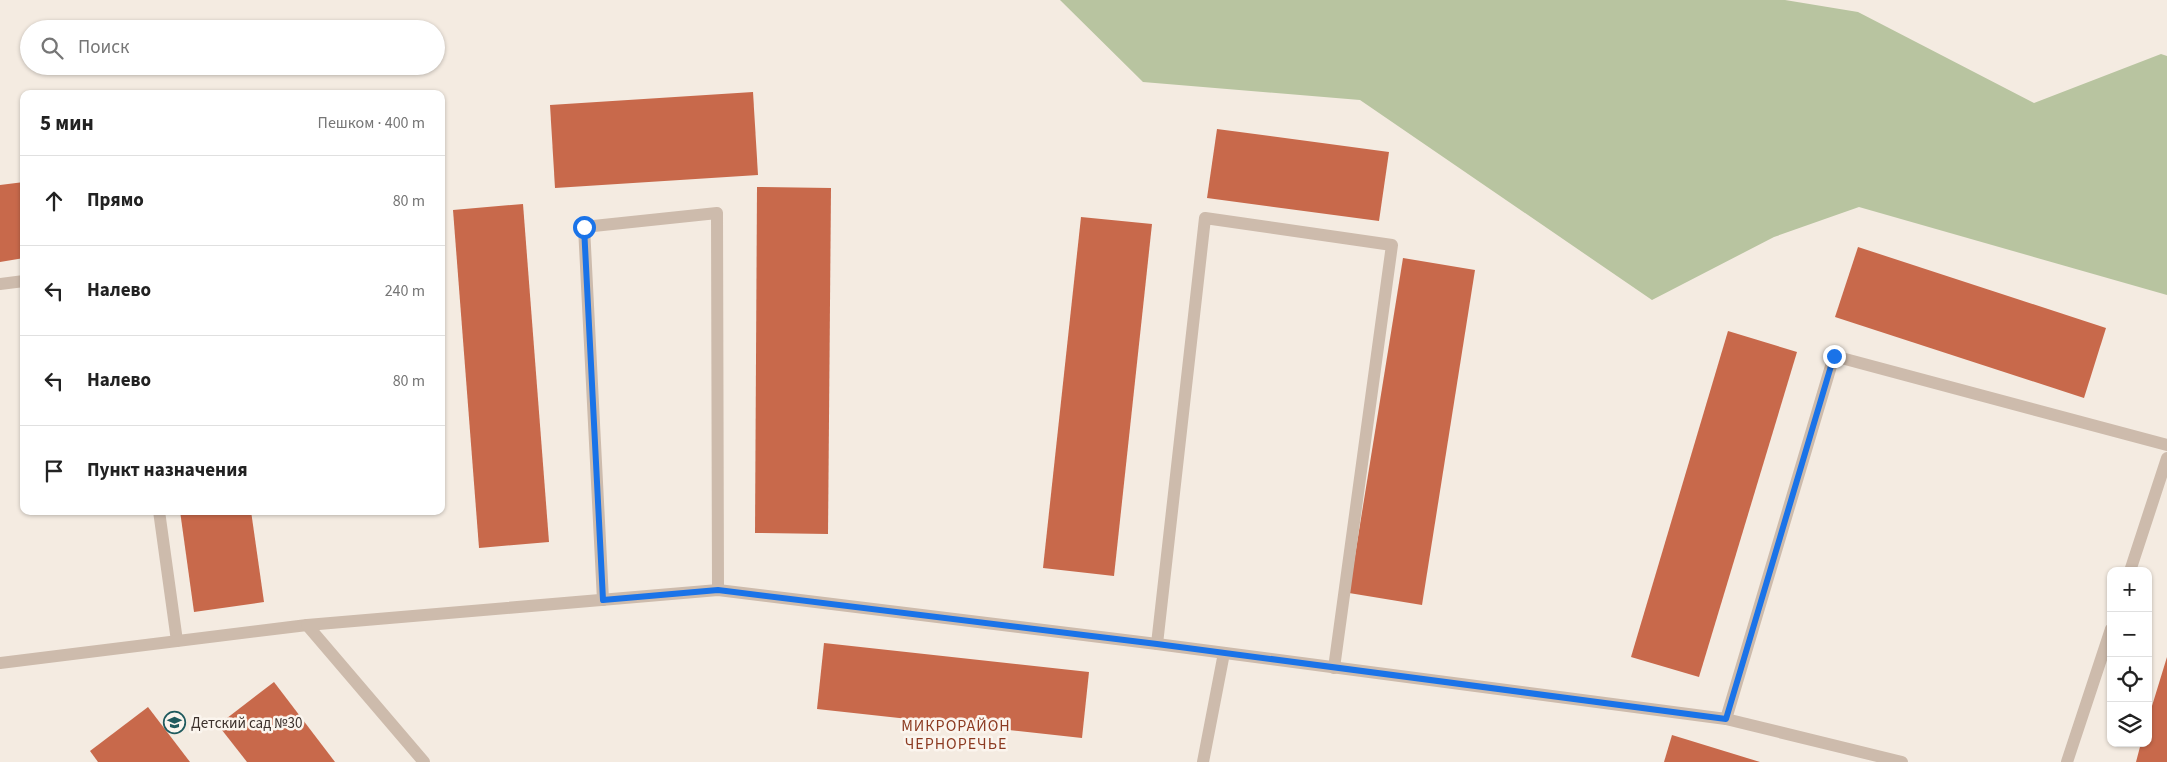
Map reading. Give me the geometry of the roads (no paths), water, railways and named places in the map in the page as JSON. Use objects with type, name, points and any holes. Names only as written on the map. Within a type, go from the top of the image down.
[{"type":"street","points":[[603,600],[584,227],[718,213],[718,590]]},
{"type":"street","points":[[1157,644],[1205,218],[1392,245],[1334,668]]},
{"type":"street","points":[[0,284],[20,282]]},
{"type":"street","points":[[1726,719],[1834,356],[2167,445]]},
{"type":"street","points":[[2131,567],[2167,458]]},
{"type":"street","points":[[159,515],[177,641]]},
{"type":"street","points":[[0,662],[308,625],[718,590],[1157,644],[1726,719],[1902,762]]},
{"type":"street","points":[[308,625],[424,762]]},
{"type":"street","points":[[2067,762],[2107,641]]},
{"type":"street","points":[[1203,762],[1224,654]]},
{"type":"place","name":"Детский сад №30","points":[[175,723]]},
{"type":"district","name":"МИКРОРАЙОН ЧЕРНОРЕЧЬЕ","points":[[956,735]]}]
